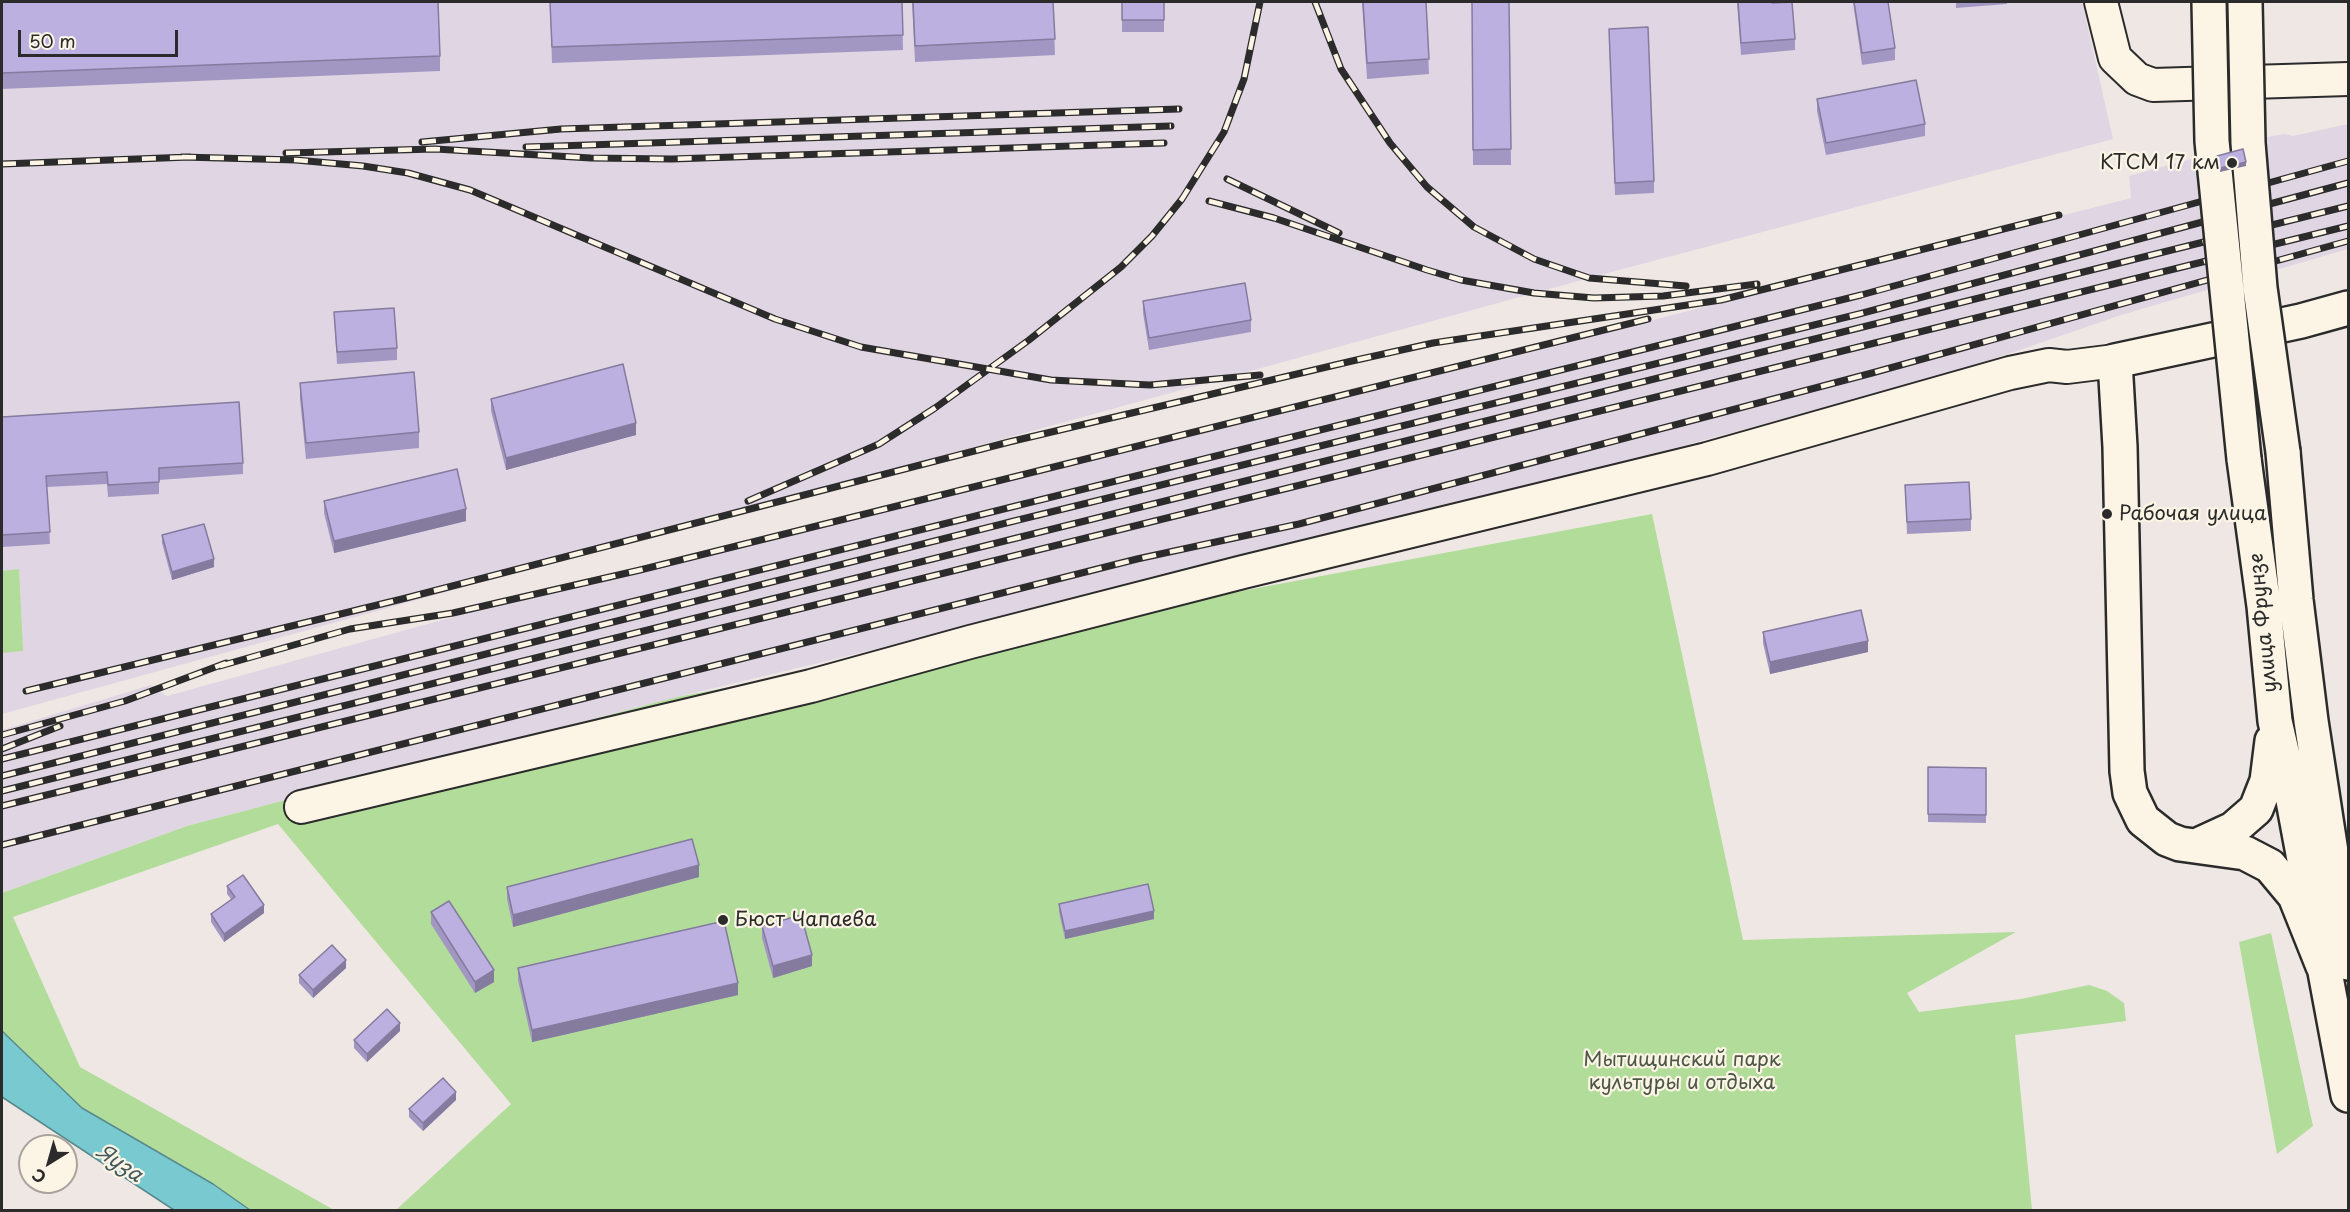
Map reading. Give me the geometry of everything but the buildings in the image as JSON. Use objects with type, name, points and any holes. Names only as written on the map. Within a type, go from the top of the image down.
[{"type":"main road","name":"улица Фрунзе","points":[[2209,2],[2212,141],[2244,459],[2264,606],[2275,721],[2336,965]]},
{"type":"main road","name":"улица Фрунзе","points":[[2245,2],[2248,143],[2260,288],[2283,452],[2296,600],[2311,721],[2349,1095]]},
{"type":"main road","points":[[2336,965],[2295,896],[2270,866],[2245,853],[2180,844],[2154,831],[2143,820],[2130,793],[2127,771],[2120,447],[2115,361],[2301,321],[2349,308]]},
{"type":"main road","points":[[2196,846],[2234,829],[2256,809],[2267,781],[2275,721]]},
{"type":"main road","points":[[2311,721],[2336,779],[2349,797]]},
{"type":"street","points":[[2101,2],[2115,58],[2137,79],[2153,85],[2349,79]]},
{"type":"street","points":[[301,807],[802,688],[1232,574],[1707,459],[2010,373],[2049,365],[2067,367],[2115,361]]},
{"type":"shaded area","points":[[2,2],[2082,2],[2113,139],[1589,278],[2,714]]},
{"type":"shaded area","points":[[2348,124],[2348,249],[2121,315],[1959,371],[1380,528],[677,697],[187,826],[2,893],[2,730],[151,685],[167,696],[601,576],[1602,333],[2131,198],[2129,176],[2191,159],[2207,147],[2285,134],[2293,136]]},
{"type":"green space","name":"Мытищинский парк культуры и отдыха","points":[[1652,514],[1743,940],[2016,932],[1907,993],[1919,1012],[2021,999],[2089,985],[2107,991],[2124,1003],[2126,1021],[2015,1035],[2032,1210],[396,1210],[511,1104],[278,824],[13,917],[80,1067],[334,1210],[250,1210],[213,1184],[82,1108],[2,1031],[2,893],[187,826],[677,697]]},
{"type":"green space","points":[[19,569],[23,651],[2,653],[2,571]]},
{"type":"green space","points":[[2271,933],[2313,1126],[2277,1154],[2239,942]]},
{"type":"water","name":"Яуза","points":[[2,1031],[82,1108],[213,1184],[250,1210],[174,1210],[78,1147],[78,1134],[58,1134],[2,1097]]},
{"type":"railway","points":[[748,501],[879,444],[935,408],[1029,340],[1121,267],[1152,236],[1182,199],[1224,132],[1244,79],[1260,2]]},
{"type":"railway","points":[[1315,2],[1341,69],[1390,143],[1427,187],[1474,227],[1534,259],[1589,278],[1686,286]]},
{"type":"railway","points":[[422,142],[561,129],[1179,109]]},
{"type":"railway","points":[[526,147],[1171,126]]},
{"type":"railway","points":[[286,153],[435,149],[591,158],[672,159],[1164,143]]},
{"type":"railway","points":[[182,157],[296,160],[363,166],[408,173],[470,190],[775,319],[861,347],[1051,380],[1150,385],[1260,375]]},
{"type":"railway","points":[[2,164],[190,157]]},
{"type":"railway","points":[[2,759],[1861,295],[2348,161]]},
{"type":"railway","points":[[1227,179],[1339,233]]},
{"type":"railway","points":[[2,776],[1014,521],[1859,314],[2348,183]]},
{"type":"railway","points":[[1209,201],[1274,218],[1461,280],[1534,293],[1594,298],[1663,296],[1757,284]]},
{"type":"railway","points":[[2,791],[2348,206]]},
{"type":"railway","points":[[26,691],[406,598],[1009,442],[1352,361],[1433,343],[1721,300],[2059,215]]},
{"type":"railway","points":[[2,806],[2348,226]]},
{"type":"railway","points":[[2,845],[1137,559],[1299,524],[1872,373],[2348,241]]},
{"type":"railway","points":[[220,666],[350,629],[453,613],[640,570],[1648,319]]},
{"type":"railway","points":[[2,735],[125,701],[226,663]]},
{"type":"railway","points":[[2,749],[60,726]]},
{"type":"place","name":"КТСМ 17 км","points":[[2232,163]]},
{"type":"place","name":"Рабочая улица","points":[[2107,514]]},
{"type":"place","name":"Бюст Чапаева","points":[[723,920]]}]
